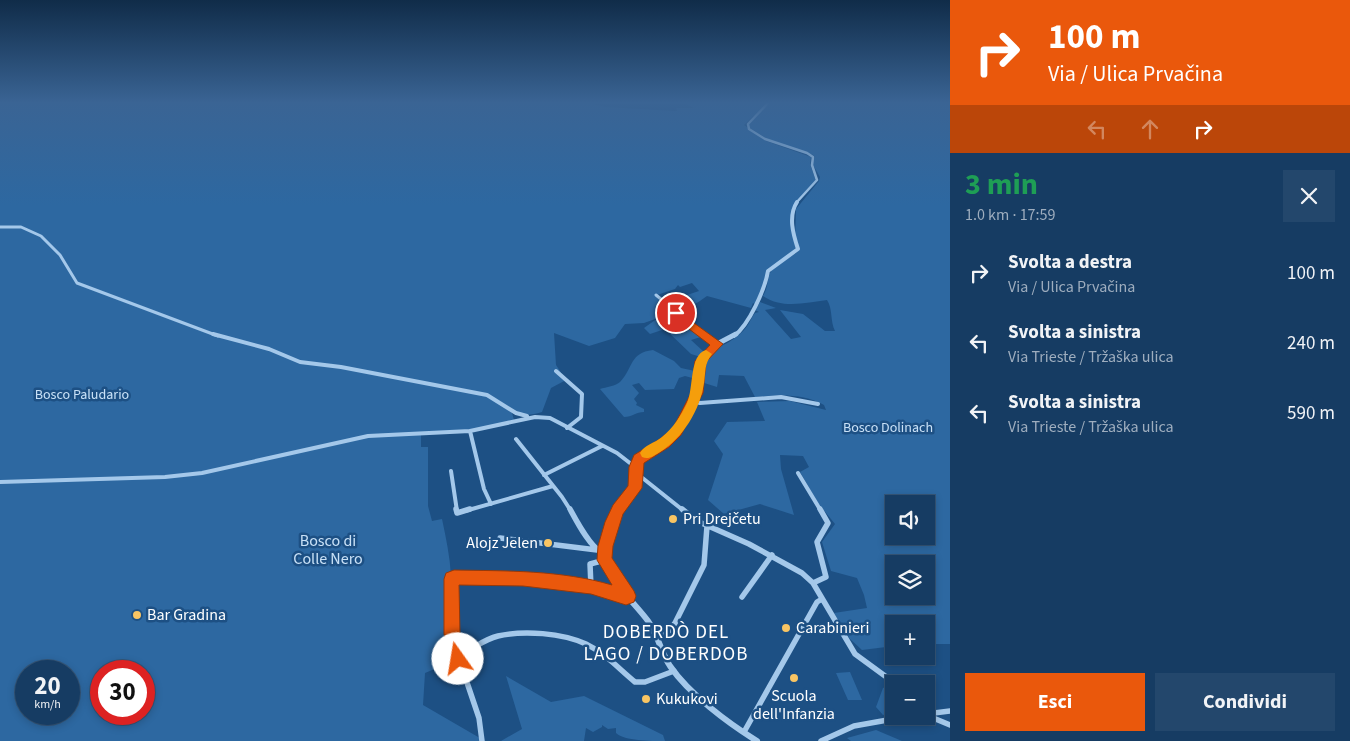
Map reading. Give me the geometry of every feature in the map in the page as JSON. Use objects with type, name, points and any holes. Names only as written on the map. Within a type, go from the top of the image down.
[{"type":"street","points":[[591,587],[590,564],[604,557],[615,514],[635,488],[635,470],[642,457],[677,432],[694,401],[700,361],[717,344],[738,333],[766,285],[771,268],[798,249],[793,235],[794,206],[817,180],[812,165],[812,156],[762,137]]},
{"type":"street","points":[[0,227],[21,227],[33,232],[51,245],[62,258],[72,278],[77,283],[208,333],[269,349],[300,362],[341,367],[464,389],[499,400],[514,412],[525,416],[550,418],[617,453],[690,516],[707,526],[725,532],[772,555],[802,573],[813,583],[855,654],[885,676]]},
{"type":"street","points":[[656,295],[717,344]]},
{"type":"street","points":[[556,371],[582,394],[583,398],[581,417],[567,428]]},
{"type":"street","points":[[694,401],[700,403],[781,397],[818,404]]},
{"type":"street","points":[[514,412],[517,420]]},
{"type":"street","points":[[0,482],[165,477],[202,474],[368,436],[470,431],[535,416]]},
{"type":"street","points":[[470,431],[484,489],[491,504]]},
{"type":"street","points":[[516,439],[553,486],[578,526],[596,550],[604,557],[628,596],[650,624],[658,638],[664,656],[674,671],[684,682],[744,733],[757,741]]},
{"type":"street","points":[[544,475],[602,446]]},
{"type":"street","points":[[451,471],[457,513],[553,486]]},
{"type":"street","points":[[798,473],[828,522],[817,542],[826,577],[813,583]]},
{"type":"street","points":[[658,638],[668,632],[675,623],[704,565],[707,526]]},
{"type":"street","points":[[500,538],[596,550]]},
{"type":"street","points":[[742,597],[772,555]]},
{"type":"street","points":[[482,741],[479,718],[458,659],[452,634],[452,579],[454,577],[523,578],[591,587],[626,598],[628,596]]},
{"type":"street","points":[[744,733],[817,602],[822,599]]},
{"type":"street","points":[[458,659],[498,636],[542,635],[570,638],[587,644],[635,682],[645,682],[674,671]]},
{"type":"street","points":[[935,714],[950,711]]},
{"type":"street","points":[[935,719],[950,725]]},
{"type":"street","points":[[821,741],[840,729],[885,720]]},
{"type":"green space","points":[[0,137],[760,137],[766,141],[811,157],[810,164],[816,181],[794,207],[793,238],[798,249],[771,268],[755,304],[753,303],[751,308],[707,296],[690,306],[679,304],[685,298],[684,296],[699,291],[692,283],[680,287],[678,285],[675,289],[657,295],[677,312],[666,316],[678,315],[704,336],[691,340],[704,352],[701,357],[691,354],[665,329],[650,334],[644,328],[658,318],[644,323],[625,324],[615,338],[589,346],[554,333],[556,365],[566,380],[551,388],[542,412],[522,414],[496,399],[512,413],[514,420],[490,428],[421,434],[421,447],[428,447],[428,506],[432,521],[442,519],[449,555],[451,576],[451,640],[454,661],[425,673],[423,705],[485,741],[0,741]]},
{"type":"green space","name":"Bosco Dolinach","points":[[764,137],[950,137],[950,644],[935,644],[935,615],[885,615],[885,647],[862,650],[850,639],[834,613],[867,608],[864,595],[857,578],[831,571],[822,542],[835,524],[818,503],[800,472],[809,467],[803,456],[780,455],[781,469],[794,515],[760,504],[724,514],[708,500],[723,454],[714,441],[727,422],[765,421],[757,402],[790,401],[826,410],[824,405],[808,398],[781,395],[755,397],[744,376],[719,375],[717,387],[701,382],[705,360],[709,354],[743,331],[755,313],[759,312],[755,310],[760,302],[776,308],[765,310],[791,339],[801,337],[780,310],[803,314],[825,331],[835,331],[827,300],[786,304],[778,303],[763,296],[772,270],[799,250],[795,240],[796,209],[819,181],[820,177],[812,163],[815,157]]},
{"type":"green space","points":[[653,350],[674,361],[681,368],[695,371],[696,379],[685,376],[679,378],[674,389],[645,390],[639,383],[632,385],[639,393],[634,399],[637,403],[636,405],[644,409],[644,412],[624,417],[600,389],[620,382],[636,357]]},
{"type":"green space","points":[[850,672],[862,700],[848,700],[836,673]]},
{"type":"green space","points":[[506,676],[551,702],[584,696],[663,735],[665,741],[625,738],[616,733],[616,728],[608,729],[602,725],[602,727],[593,732],[586,728],[584,741],[501,741],[522,729]]},
{"type":"green space","points":[[885,687],[885,715],[883,715],[876,707]]},
{"type":"green space","points":[[876,730],[902,741],[851,741],[847,738]]},
{"type":"slow traffic","points":[[647,453],[672,438],[677,432],[697,393],[700,361],[706,354]]},
{"type":"place","name":"Pri Drejčetu","points":[[673,519]]},
{"type":"place","name":"Alojz Jelen","points":[[548,543]]},
{"type":"place","name":"Bar Gradina","points":[[137,615]]},
{"type":"place","name":"Carabinieri","points":[[786,628]]},
{"type":"place","name":"Scuola dell'Infanzia","points":[[794,678]]},
{"type":"place","name":"Kukukovi","points":[[646,699]]},
{"type":"district","name":"DOBERDÒ DEL LAGO / DOBERDOB","points":[[666,643]]},
{"type":"route","points":[[458,659],[452,634],[452,579],[454,577],[523,578],[598,588],[626,598],[628,596],[605,560],[604,554],[612,522],[621,505],[630,497],[635,488],[635,467],[639,459],[672,438],[677,432],[697,393],[700,361],[717,344],[676,313]]},
{"type":"park label","name":"Bosco Paludario","points":[[82,395]]},
{"type":"park label","name":"Bosco di Colle Nero","points":[[328,550]]}]
